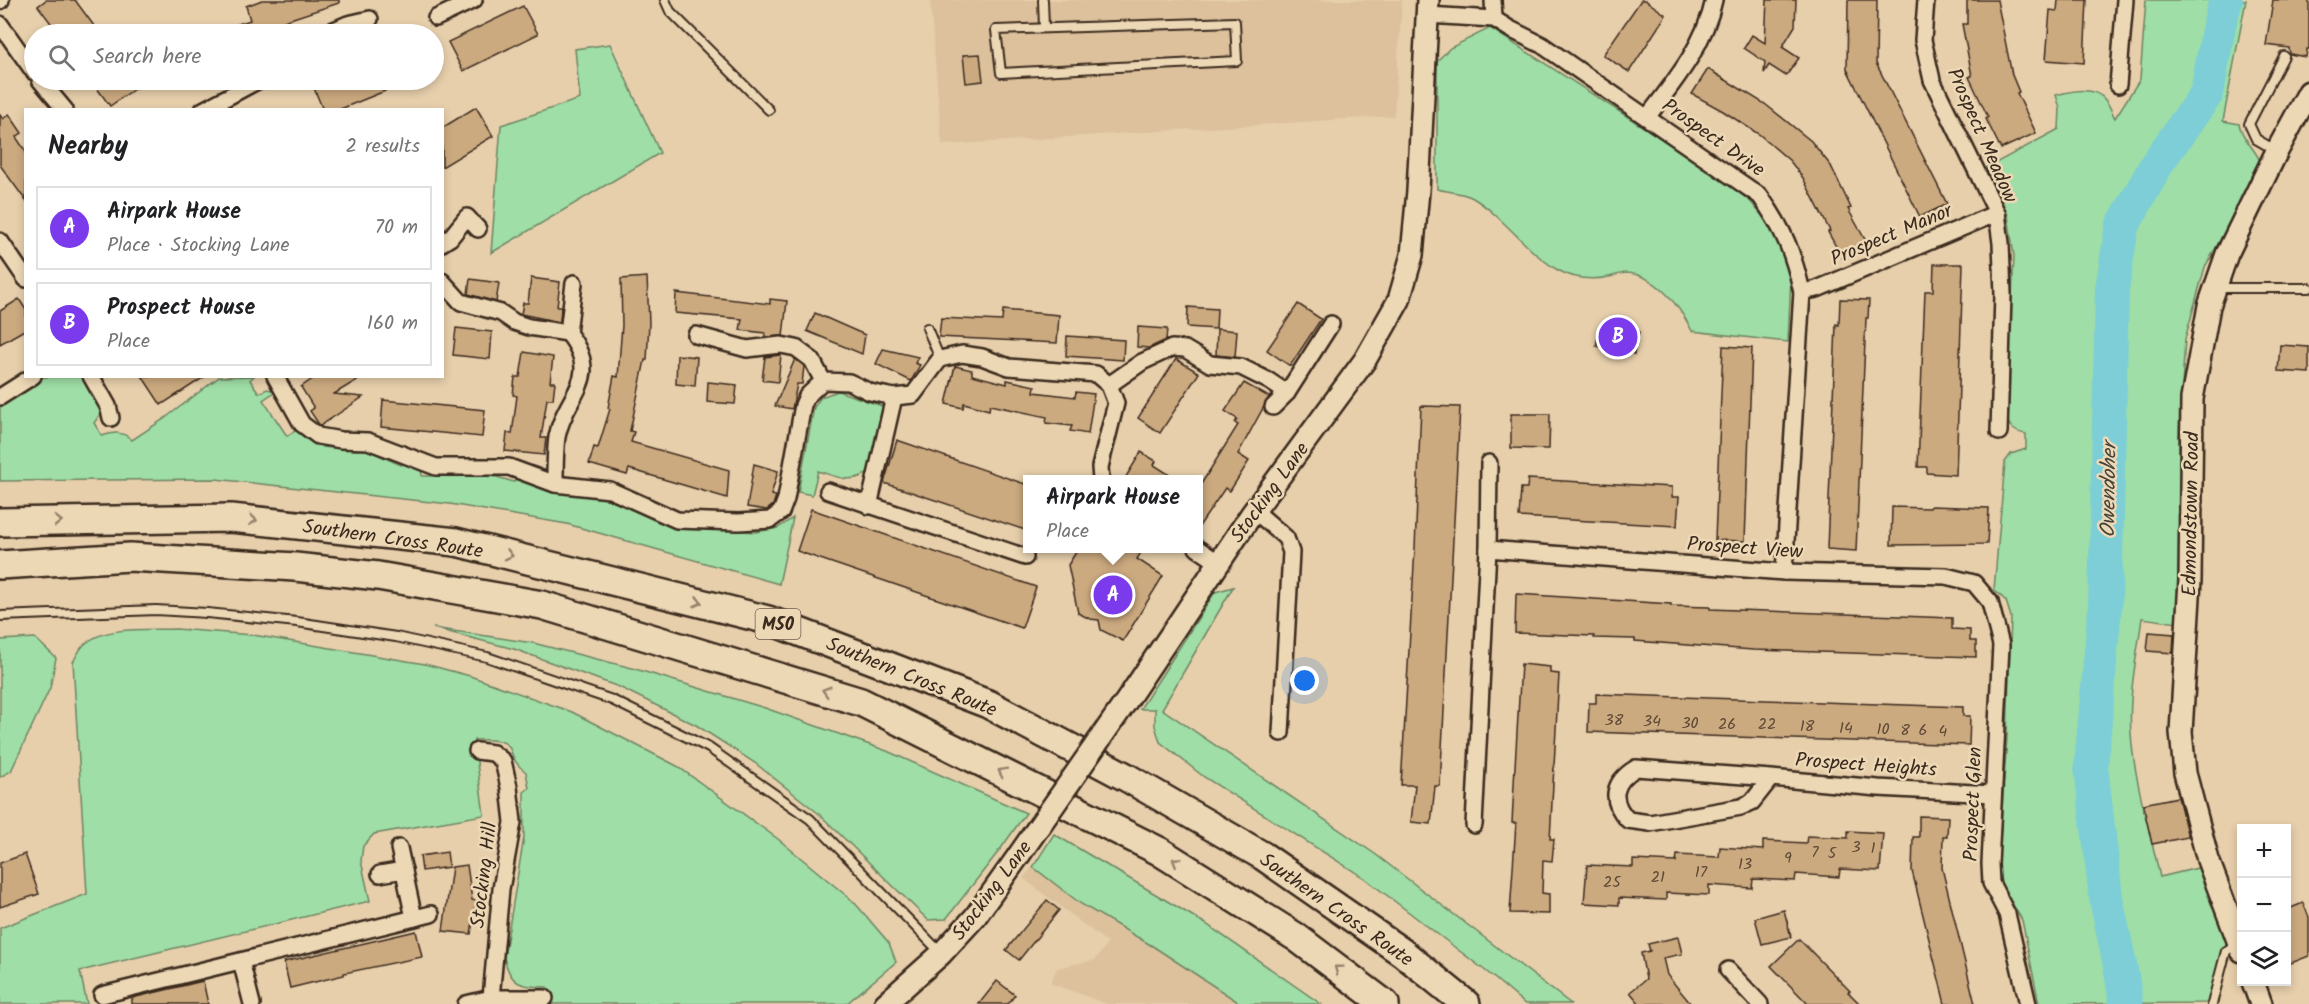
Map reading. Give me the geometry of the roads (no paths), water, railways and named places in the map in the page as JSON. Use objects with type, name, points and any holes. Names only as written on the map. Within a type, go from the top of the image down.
[{"type":"highway","name":"Southern Cross Route","points":[[0,522],[231,518],[456,542],[768,620],[988,704],[1125,777],[1263,856],[1403,953],[1466,1004]]},
{"type":"highway","name":"Southern Cross Route","points":[[0,565],[130,557],[295,567],[378,576],[542,605],[861,702],[1160,851],[1296,937],[1385,1004]]},
{"type":"main road","name":"Stocking Lane","points":[[886,1003],[941,954],[975,917],[1125,703],[1254,510],[1365,360],[1399,300],[1412,255],[1427,7]]},
{"type":"main road","name":"Edmondstown Road","points":[[2237,939],[2208,860],[2185,773],[2181,732],[2190,580],[2192,399],[2209,306],[2227,254],[2277,151],[2309,92]]},
{"type":"main road","points":[[2255,986],[2261,1004]]},
{"type":"street","points":[[436,18],[456,4],[474,0]]},
{"type":"street","points":[[1493,0],[1494,19]]},
{"type":"street","points":[[1648,117],[1687,63],[1704,31],[1714,0]]},
{"type":"street","name":"Prospect Meadow","points":[[1926,0],[1923,40],[1932,80],[1996,213],[2001,243],[2003,294],[2000,432]]},
{"type":"street","points":[[2118,85],[2125,0]]},
{"type":"street","name":"Prospect Drive","points":[[1427,7],[1494,19],[1542,45],[1760,195],[1779,223],[1795,262],[1802,292],[1784,572]]},
{"type":"street","points":[[348,24],[370,19]]},
{"type":"street","points":[[0,24],[24,58]]},
{"type":"street","points":[[48,90],[63,108]]},
{"type":"street","points":[[210,108],[242,90]]},
{"type":"street","name":"Prospect Manor","points":[[1802,292],[1817,289],[1996,213]]},
{"type":"street","points":[[444,242],[450,238],[467,217],[478,229]]},
{"type":"street","points":[[0,241],[24,276]]},
{"type":"street","points":[[444,283],[461,302],[501,313],[529,327],[568,333]]},
{"type":"street","points":[[555,484],[557,436],[567,408],[581,385],[584,363],[576,344],[568,333],[574,283]]},
{"type":"street","points":[[1274,407],[1287,393],[1331,324]]},
{"type":"street","points":[[696,335],[747,349],[781,345],[796,348],[812,360],[823,381]]},
{"type":"street","points":[[1109,385],[1142,362],[1172,348],[1185,349],[1210,364],[1241,367],[1287,393]]},
{"type":"street","points":[[275,378],[303,424],[318,436],[368,441],[436,467],[509,467],[555,484],[610,490],[677,520],[739,522],[770,520],[781,512],[786,499],[803,405],[807,396],[823,381],[849,382],[870,392],[894,397],[912,395],[940,359],[962,354],[982,357],[1009,367],[1096,374],[1109,385],[1116,403],[1100,467],[1101,475]]},
{"type":"street","points":[[0,397],[30,378]]},
{"type":"street","points":[[92,378],[108,406],[111,418]]},
{"type":"street","points":[[869,506],[894,397]]},
{"type":"street","points":[[1474,825],[1488,549],[1489,463]]},
{"type":"street","points":[[828,491],[1025,557]]},
{"type":"street","points":[[1254,510],[1286,538],[1291,552],[1281,734]]},
{"type":"street","name":"Prospect View","points":[[1488,549],[1784,572],[1946,576],[1974,583],[1990,602]]},
{"type":"street","points":[[1203,553],[1219,563]]},
{"type":"street","name":"Prospect Glen","points":[[1990,602],[2001,645],[1991,883],[2007,914],[2028,1004]]},
{"type":"street","name":"Stocking Hill","points":[[477,751],[493,753],[503,761],[513,822],[501,889],[491,998]]},
{"type":"street","name":"Prospect Heights","points":[[1771,778],[1752,802],[1741,807],[1650,823],[1628,820],[1620,811],[1615,800],[1623,775],[1636,768],[1771,778],[1878,788],[1993,794]]},
{"type":"street","points":[[508,782],[524,779]]},
{"type":"street","points":[[399,848],[414,918]]},
{"type":"street","points":[[380,874],[404,870]]},
{"type":"street","points":[[102,995],[431,914]]},
{"type":"street","points":[[241,961],[252,1004]]},
{"type":"street","points":[[1728,970],[1760,1004]]},
{"type":"street","points":[[466,1004],[491,998],[545,998]]},
{"type":"lane","points":[[665,0],[670,12],[769,110]]},
{"type":"lane","points":[[1042,0],[1044,27]]},
{"type":"lane","points":[[1235,22],[1237,61],[1001,73],[996,30],[1044,27],[1235,22]]},
{"type":"lane","points":[[2277,151],[2256,139],[2249,124],[2284,56]]},
{"type":"lane","points":[[2216,288],[2309,288]]},
{"type":"lane","points":[[927,328],[940,359]]},
{"type":"lane","points":[[0,616],[156,610],[308,624],[396,637],[487,657],[612,700],[709,748],[810,819],[941,954]]},
{"type":"lane","points":[[2212,1004],[2226,951],[2237,948]]},
{"type":"waterway","name":"Owendoher","points":[[2126,1004],[2106,898],[2091,766],[2105,605],[2112,289],[2122,227],[2158,162],[2207,93],[2219,25],[2226,0]]},
{"type":"place","name":"Prospect House","points":[[1618,337]]},
{"type":"place","name":"Airpark House","points":[[1113,595]]}]
